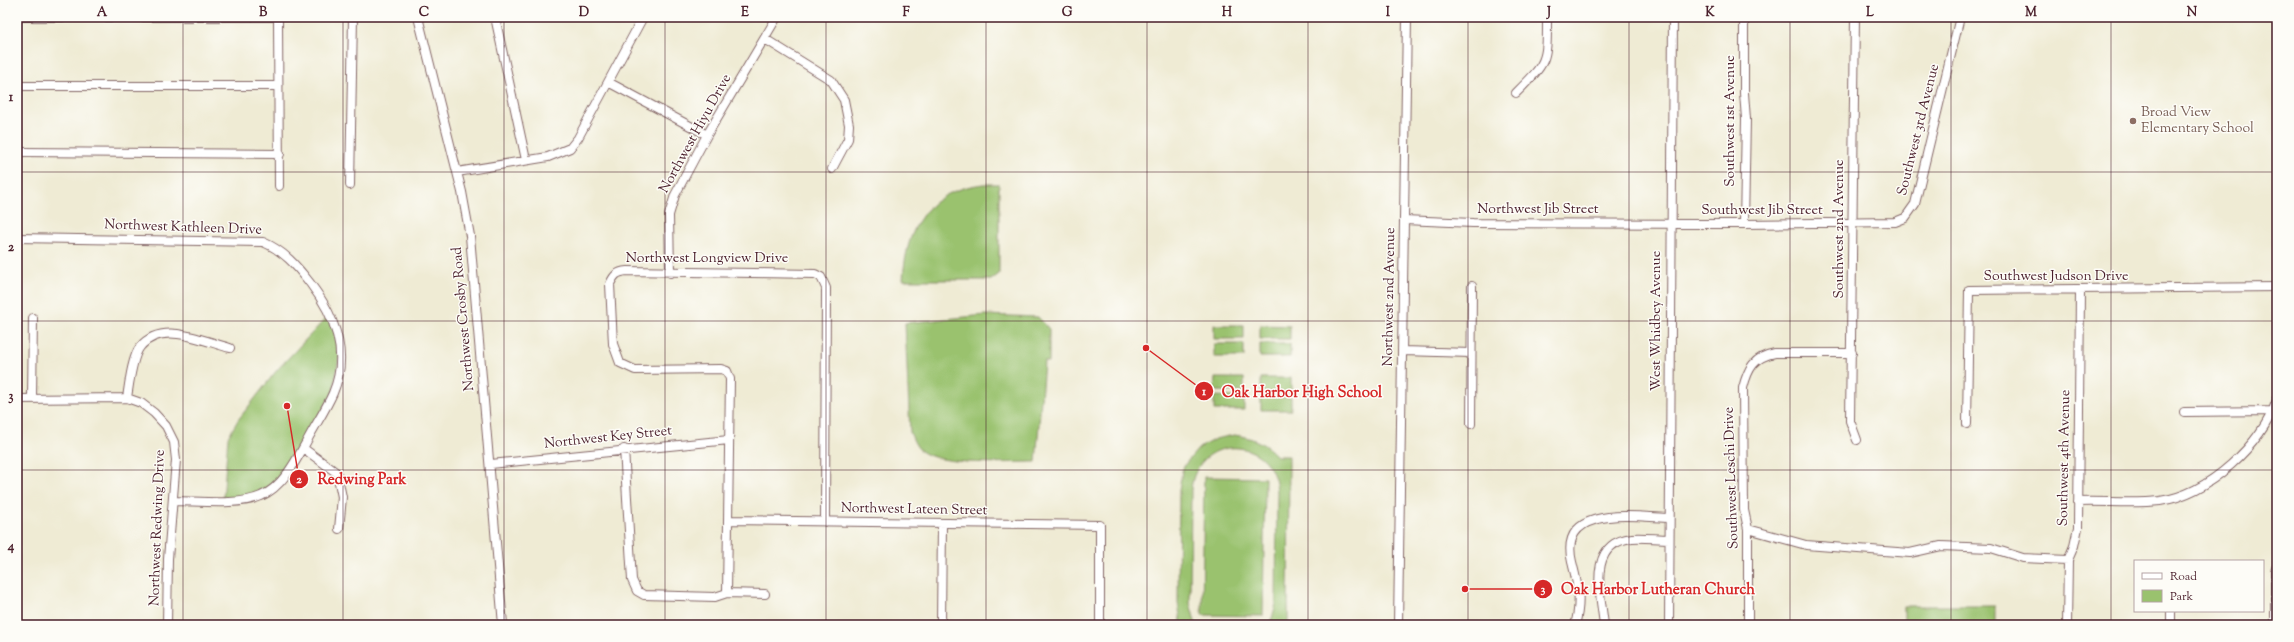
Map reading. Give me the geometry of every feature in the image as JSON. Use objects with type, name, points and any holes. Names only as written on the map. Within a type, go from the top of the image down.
[{"type":"street","points":[[17,17],[278,17],[279,186]]},
{"type":"street","points":[[350,185],[353,17]]},
{"type":"street","name":"Northwest Crosby Road","points":[[418,17],[457,172],[470,236],[503,625]]},
{"type":"street","points":[[495,17],[526,160]]},
{"type":"street","name":"Northwest Hiyu Drive","points":[[670,273],[669,215],[671,206],[707,135],[765,39],[776,17]]},
{"type":"street","name":"Northwest 2nd Avenue","points":[[1398,625],[1407,17]]},
{"type":"street","points":[[1516,93],[1541,68],[1547,54],[1547,17]]},
{"type":"street","name":"West Whidbey Avenue","points":[[1669,625],[1673,17]]},
{"type":"street","name":"Southwest 1st Avenue","points":[[1744,17],[1744,93],[1746,118],[1744,224]]},
{"type":"street","name":"Southwest 2nd Avenue","points":[[1855,17],[1850,421],[1857,440]]},
{"type":"street","name":"Southwest 3rd Avenue","points":[[1852,223],[1895,222],[1905,218],[1915,204],[1960,17]]},
{"type":"street","points":[[457,172],[548,157],[570,148],[578,138],[608,82],[639,18]]},
{"type":"street","points":[[765,39],[831,80],[844,100],[849,125],[848,139],[832,169]]},
{"type":"street","points":[[608,82],[707,135]]},
{"type":"street","points":[[17,86],[278,86]]},
{"type":"street","points":[[17,152],[280,154]]},
{"type":"street","name":"Northwest Jib Street","points":[[1404,220],[1473,223],[1671,224]]},
{"type":"street","name":"Southwest Jib Street","points":[[1671,224],[1852,223]]},
{"type":"street","name":"Northwest Kathleen Drive","points":[[17,238],[250,240],[263,242],[279,249],[295,263],[332,316],[340,352],[333,392],[303,448],[277,486],[260,497],[241,501],[173,501]]},
{"type":"street","name":"Northwest Longview Drive","points":[[729,440],[730,379],[727,371],[712,368],[635,370],[620,363],[615,353],[609,295],[613,276],[619,272],[808,273],[815,274],[824,282],[826,288],[826,522]]},
{"type":"street","points":[[1470,424],[1472,286]]},
{"type":"street","name":"Southwest Judson Drive","points":[[1967,424],[1969,290],[2277,287]]},
{"type":"street","name":"Southwest 4th Avenue","points":[[2067,625],[2068,560],[2074,546],[2078,528],[2080,290]]},
{"type":"street","points":[[32,399],[33,318]]},
{"type":"street","points":[[126,398],[133,366],[140,348],[155,337],[176,333],[230,348]]},
{"type":"street","points":[[1403,351],[1471,353]]},
{"type":"street","name":"Southwest Leschi Drive","points":[[1748,625],[1748,529],[1745,521],[1743,495],[1743,388],[1747,370],[1755,361],[1765,355],[1775,353],[1852,353]]},
{"type":"street","name":"Northwest Redwing Drive","points":[[17,399],[126,398],[141,403],[154,413],[166,426],[174,442],[176,460],[168,559],[167,625]]},
{"type":"street","points":[[2078,502],[2160,501],[2181,496],[2209,482],[2259,436],[2273,411],[2277,400]]},
{"type":"street","points":[[2184,412],[2273,411]]},
{"type":"street","points":[[727,593],[729,440]]},
{"type":"street","name":"Northwest Key Street","points":[[490,464],[624,449],[729,440]]},
{"type":"street","points":[[303,448],[338,473],[342,497],[339,529]]},
{"type":"street","points":[[624,449],[632,580],[635,589],[644,595],[715,596],[727,593],[765,594]]},
{"type":"street","points":[[1575,625],[1579,611],[1579,589],[1571,549],[1572,538],[1579,528],[1587,521],[1597,518],[1669,518]]},
{"type":"street","name":"Northwest Lateen Street","points":[[728,520],[1100,525],[1100,625]]},
{"type":"street","points":[[941,625],[942,523]]},
{"type":"street","points":[[1748,529],[1806,545],[1910,553],[1940,546],[1991,548],[2023,558],[2068,560]]},
{"type":"street","points":[[1604,625],[1599,564],[1607,549],[1631,538],[1669,539]]},
{"type":"street","points":[[2275,625],[2275,570],[2277,566]]},
{"type":"street","points":[[2171,612],[2171,625]]},
{"type":"green space","points":[[983,184],[999,184],[999,274],[991,280],[903,280],[909,244],[915,228],[923,215],[934,203],[947,194],[964,188]]},
{"type":"green space","points":[[330,314],[340,352],[333,393],[277,486],[260,497],[223,501],[228,437],[238,420],[277,370]]},
{"type":"green space","points":[[985,315],[1038,317],[1049,329],[1049,362],[1044,362],[1036,462],[993,463],[942,459],[929,455],[920,450],[915,444],[910,432],[905,323]]},
{"type":"green space","points":[[1214,325],[1244,325],[1244,339],[1214,339]]},
{"type":"green space","points":[[1260,325],[1290,326],[1290,339],[1260,339]]},
{"type":"green space","points":[[1214,344],[1244,344],[1244,357],[1214,357]]},
{"type":"green space","points":[[1260,344],[1290,344],[1290,357],[1260,357]]},
{"type":"green space","points":[[1215,378],[1244,378],[1244,392],[1214,391]]},
{"type":"green space","points":[[1261,378],[1291,378],[1291,392],[1261,392]]},
{"type":"green space","points":[[1214,396],[1244,397],[1244,410],[1214,410]]},
{"type":"green space","points":[[1261,397],[1291,397],[1291,410],[1261,410]]},
{"type":"green space","points":[[1234,435],[1247,437],[1258,441],[1277,456],[1289,456],[1288,625],[1270,625],[1276,604],[1277,491],[1272,472],[1263,459],[1249,451],[1234,448],[1219,450],[1206,458],[1196,471],[1191,490],[1190,603],[1196,625],[1183,625],[1181,622],[1178,603],[1179,490],[1182,471],[1186,463],[1199,448],[1215,439]]},
{"type":"green space","points":[[1204,477],[1265,478],[1263,616],[1202,615]]},
{"type":"green space","points":[[1904,606],[1995,606],[1995,625],[1904,625]]},
{"type":"place","name":"Broad View Elementary School","points":[[2133,121]]},
{"type":"place","name":"Oak Harbor High School","points":[[1146,348]]},
{"type":"place","name":"Redwing Park","points":[[287,406]]},
{"type":"place","name":"Oak Harbor Lutheran Church","points":[[1465,589]]}]
